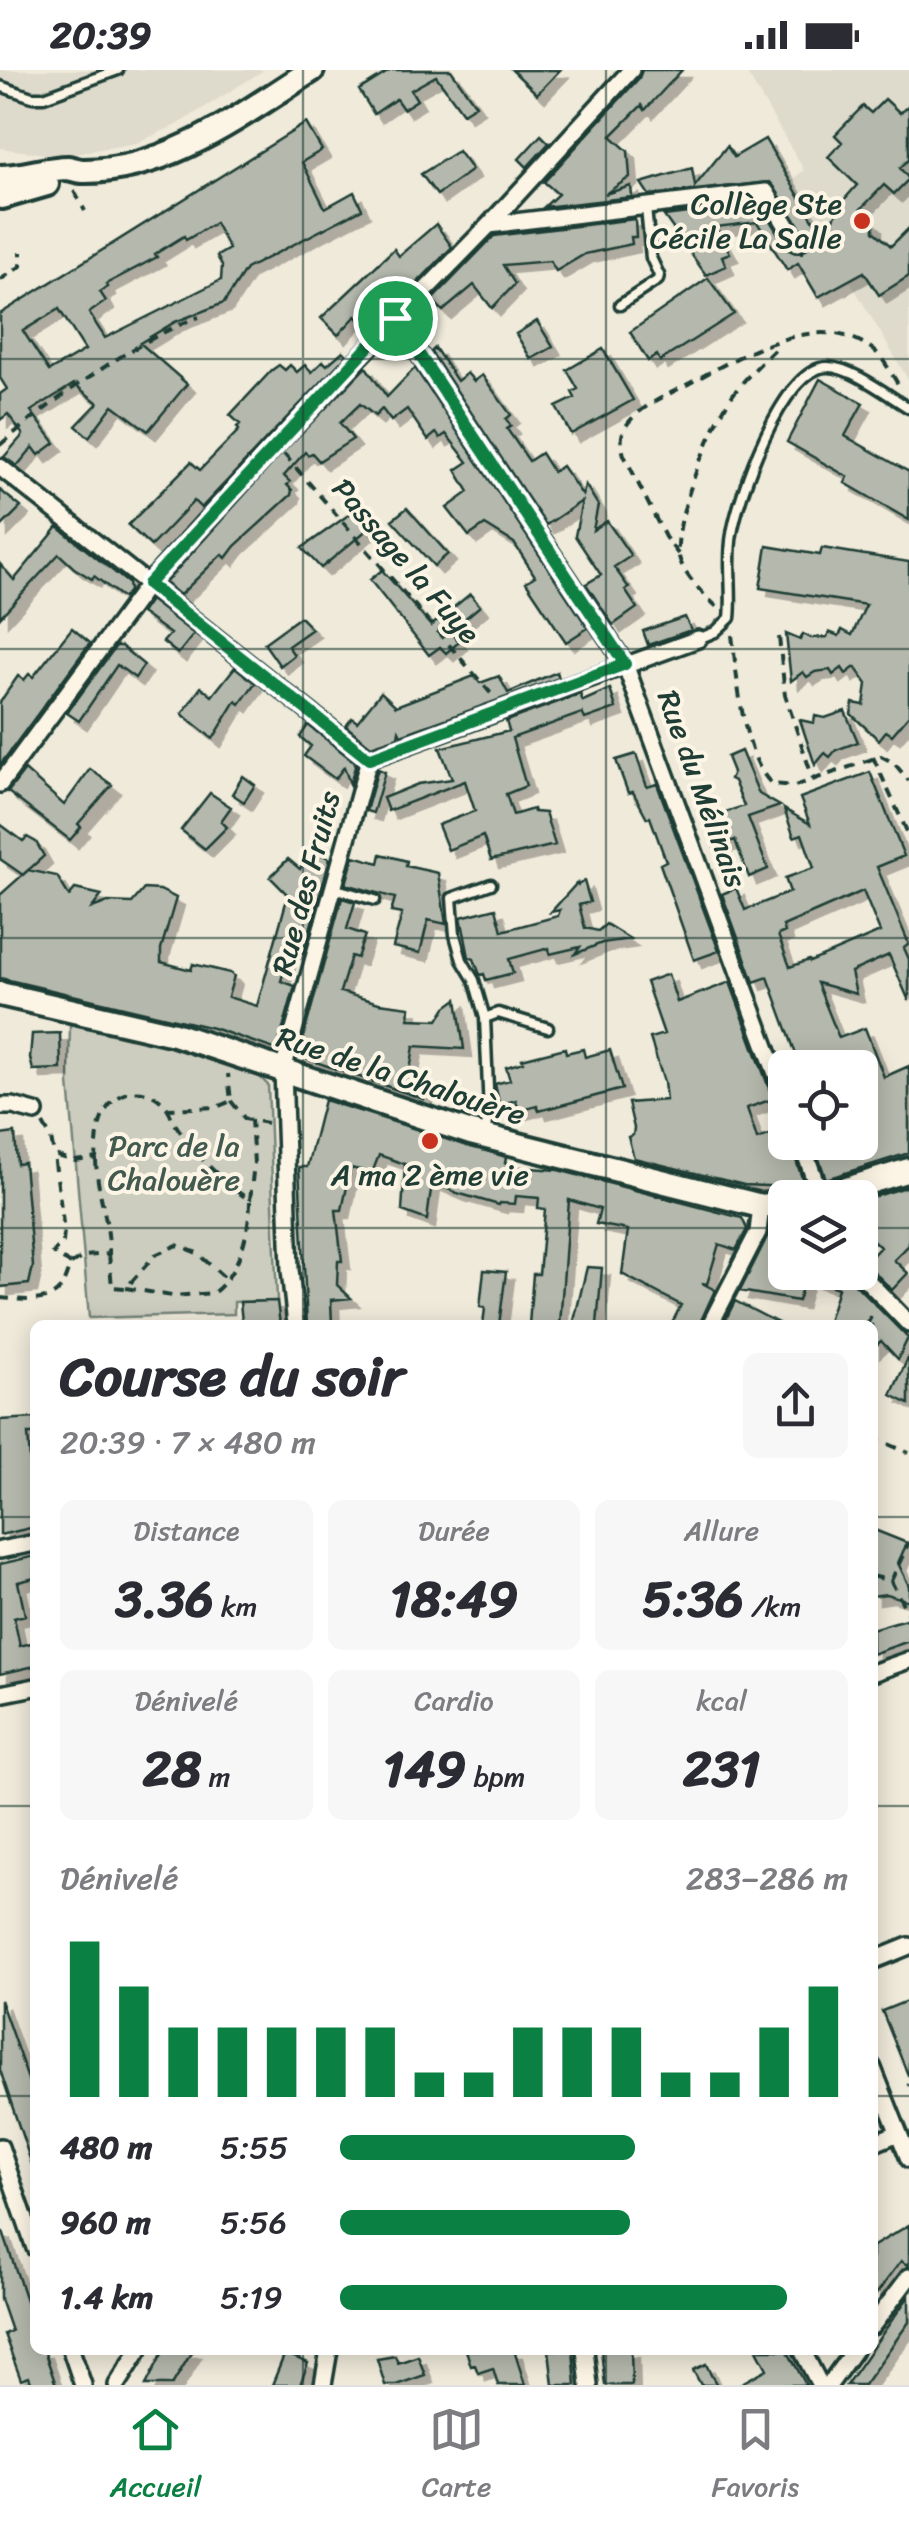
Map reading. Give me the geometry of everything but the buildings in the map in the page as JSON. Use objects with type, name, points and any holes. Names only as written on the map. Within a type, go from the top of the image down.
[{"type":"street","points":[[0,190],[16,177],[68,168],[75,177],[137,162],[194,142],[312,70]]},
{"type":"street","points":[[0,784],[148,584],[631,70]]},
{"type":"street","points":[[488,225],[766,192],[797,243]]},
{"type":"street","name":"Rue du Mélinais","points":[[395,318],[625,664],[768,1052]]},
{"type":"street","points":[[0,467],[369,759]]},
{"type":"street","name":"Rue des Fruits","points":[[295,1320],[283,1070],[369,759],[698,639]]},
{"type":"street","name":"Rue de la Chalouère","points":[[0,994],[174,1034],[484,1136],[768,1203]]},
{"type":"street","points":[[0,1106],[34,1112]]},
{"type":"street","points":[[876,1180],[909,1170]]},
{"type":"street","points":[[713,1320],[768,1213]]},
{"type":"street","points":[[876,1290],[909,1324]]},
{"type":"street","points":[[0,1550],[30,1544]]},
{"type":"street","points":[[878,1671],[909,1660]]},
{"type":"street","points":[[0,1694],[30,1687]]},
{"type":"street","points":[[878,1959],[909,1946]]},
{"type":"street","points":[[878,2081],[909,2159]]},
{"type":"street","points":[[878,2141],[898,2132]]},
{"type":"street","points":[[0,2148],[30,2234]]},
{"type":"street","points":[[878,2318],[909,2276]]},
{"type":"street","points":[[73,2355],[83,2385]]},
{"type":"street","points":[[117,2385],[136,2355]]},
{"type":"street","points":[[323,2385],[327,2355]]},
{"type":"street","points":[[586,2355],[589,2385]]},
{"type":"street","points":[[805,2355],[820,2385]]},
{"type":"street","points":[[829,2385],[850,2355]]},
{"type":"lane","points":[[0,86],[44,97],[118,70]]},
{"type":"lane","points":[[620,305],[658,280],[651,258],[645,204]]},
{"type":"lane","points":[[698,639],[721,628],[730,618],[730,538],[760,446],[796,387],[817,369],[833,367],[908,403]]},
{"type":"lane","points":[[484,1136],[489,1113],[485,1018],[455,935],[452,898],[491,884]]},
{"type":"lane","points":[[333,888],[375,900]]},
{"type":"lane","points":[[485,1018],[498,1014],[548,1028]]},
{"type":"path","points":[[75,177],[85,212]]},
{"type":"path","points":[[0,280],[21,266],[21,252]]},
{"type":"path","points":[[0,445],[32,417],[146,342],[198,318]]},
{"type":"path","points":[[908,403],[880,355],[860,341],[812,333],[775,344],[656,402],[624,430],[621,443],[626,461],[665,537],[702,593],[730,618],[748,734],[762,773],[777,786],[795,786],[873,757],[889,759],[909,781]]},
{"type":"path","points":[[678,554],[687,503],[711,435],[732,396],[774,350],[775,344]]},
{"type":"path","name":"Passage la Fuye","points":[[280,450],[499,702]]},
{"type":"path","points":[[779,637],[786,695],[813,780]]},
{"type":"path","points":[[873,757],[909,836]]},
{"type":"path","points":[[227,1065],[231,1101],[240,1115],[272,1123]]},
{"type":"path","points":[[250,1200],[236,1192],[180,1132],[168,1109],[153,1093],[142,1090],[118,1096],[100,1123],[96,1158],[96,1182],[110,1234],[112,1288],[172,1296],[206,1295],[217,1290],[245,1239],[250,1200],[254,1163],[251,1120]]},
{"type":"path","points":[[168,1109],[217,1107],[231,1101]]},
{"type":"path","points":[[34,1112],[51,1138],[54,1155],[64,1231],[63,1242],[54,1254],[71,1264]]},
{"type":"path","points":[[54,1155],[75,1161],[96,1158]]},
{"type":"path","points":[[126,1288],[155,1256],[177,1245],[197,1252],[226,1279]]},
{"type":"path","points":[[0,1298],[35,1299],[56,1293],[71,1264],[85,1256],[109,1254]]},
{"type":"path","points":[[869,1320],[876,1305]]},
{"type":"path","points":[[878,1440],[909,1453]]},
{"type":"path","points":[[891,1581],[909,1542]]},
{"type":"path","points":[[878,1578],[891,1581],[909,1616]]},
{"type":"shaded area","points":[[0,70],[264,70],[178,124],[137,143],[59,156],[0,148]]},
{"type":"shaded area","name":"Collège Ste Cécile La Salle","points":[[745,70],[909,70],[909,381],[791,181],[804,170]]},
{"type":"green space","name":"Parc de la Chalouère","points":[[70,1024],[129,1038],[152,1038],[260,1077],[268,1085],[277,1301],[234,1302],[234,1314],[89,1318],[69,1083]]},
{"type":"place","name":"Collège Ste Cécile La Salle","points":[[862,221]]},
{"type":"place","name":"A ma 2 ème vie","points":[[430,1141]]},
{"type":"route","points":[[395,318],[625,664],[369,759],[148,584],[395,318]]}]
